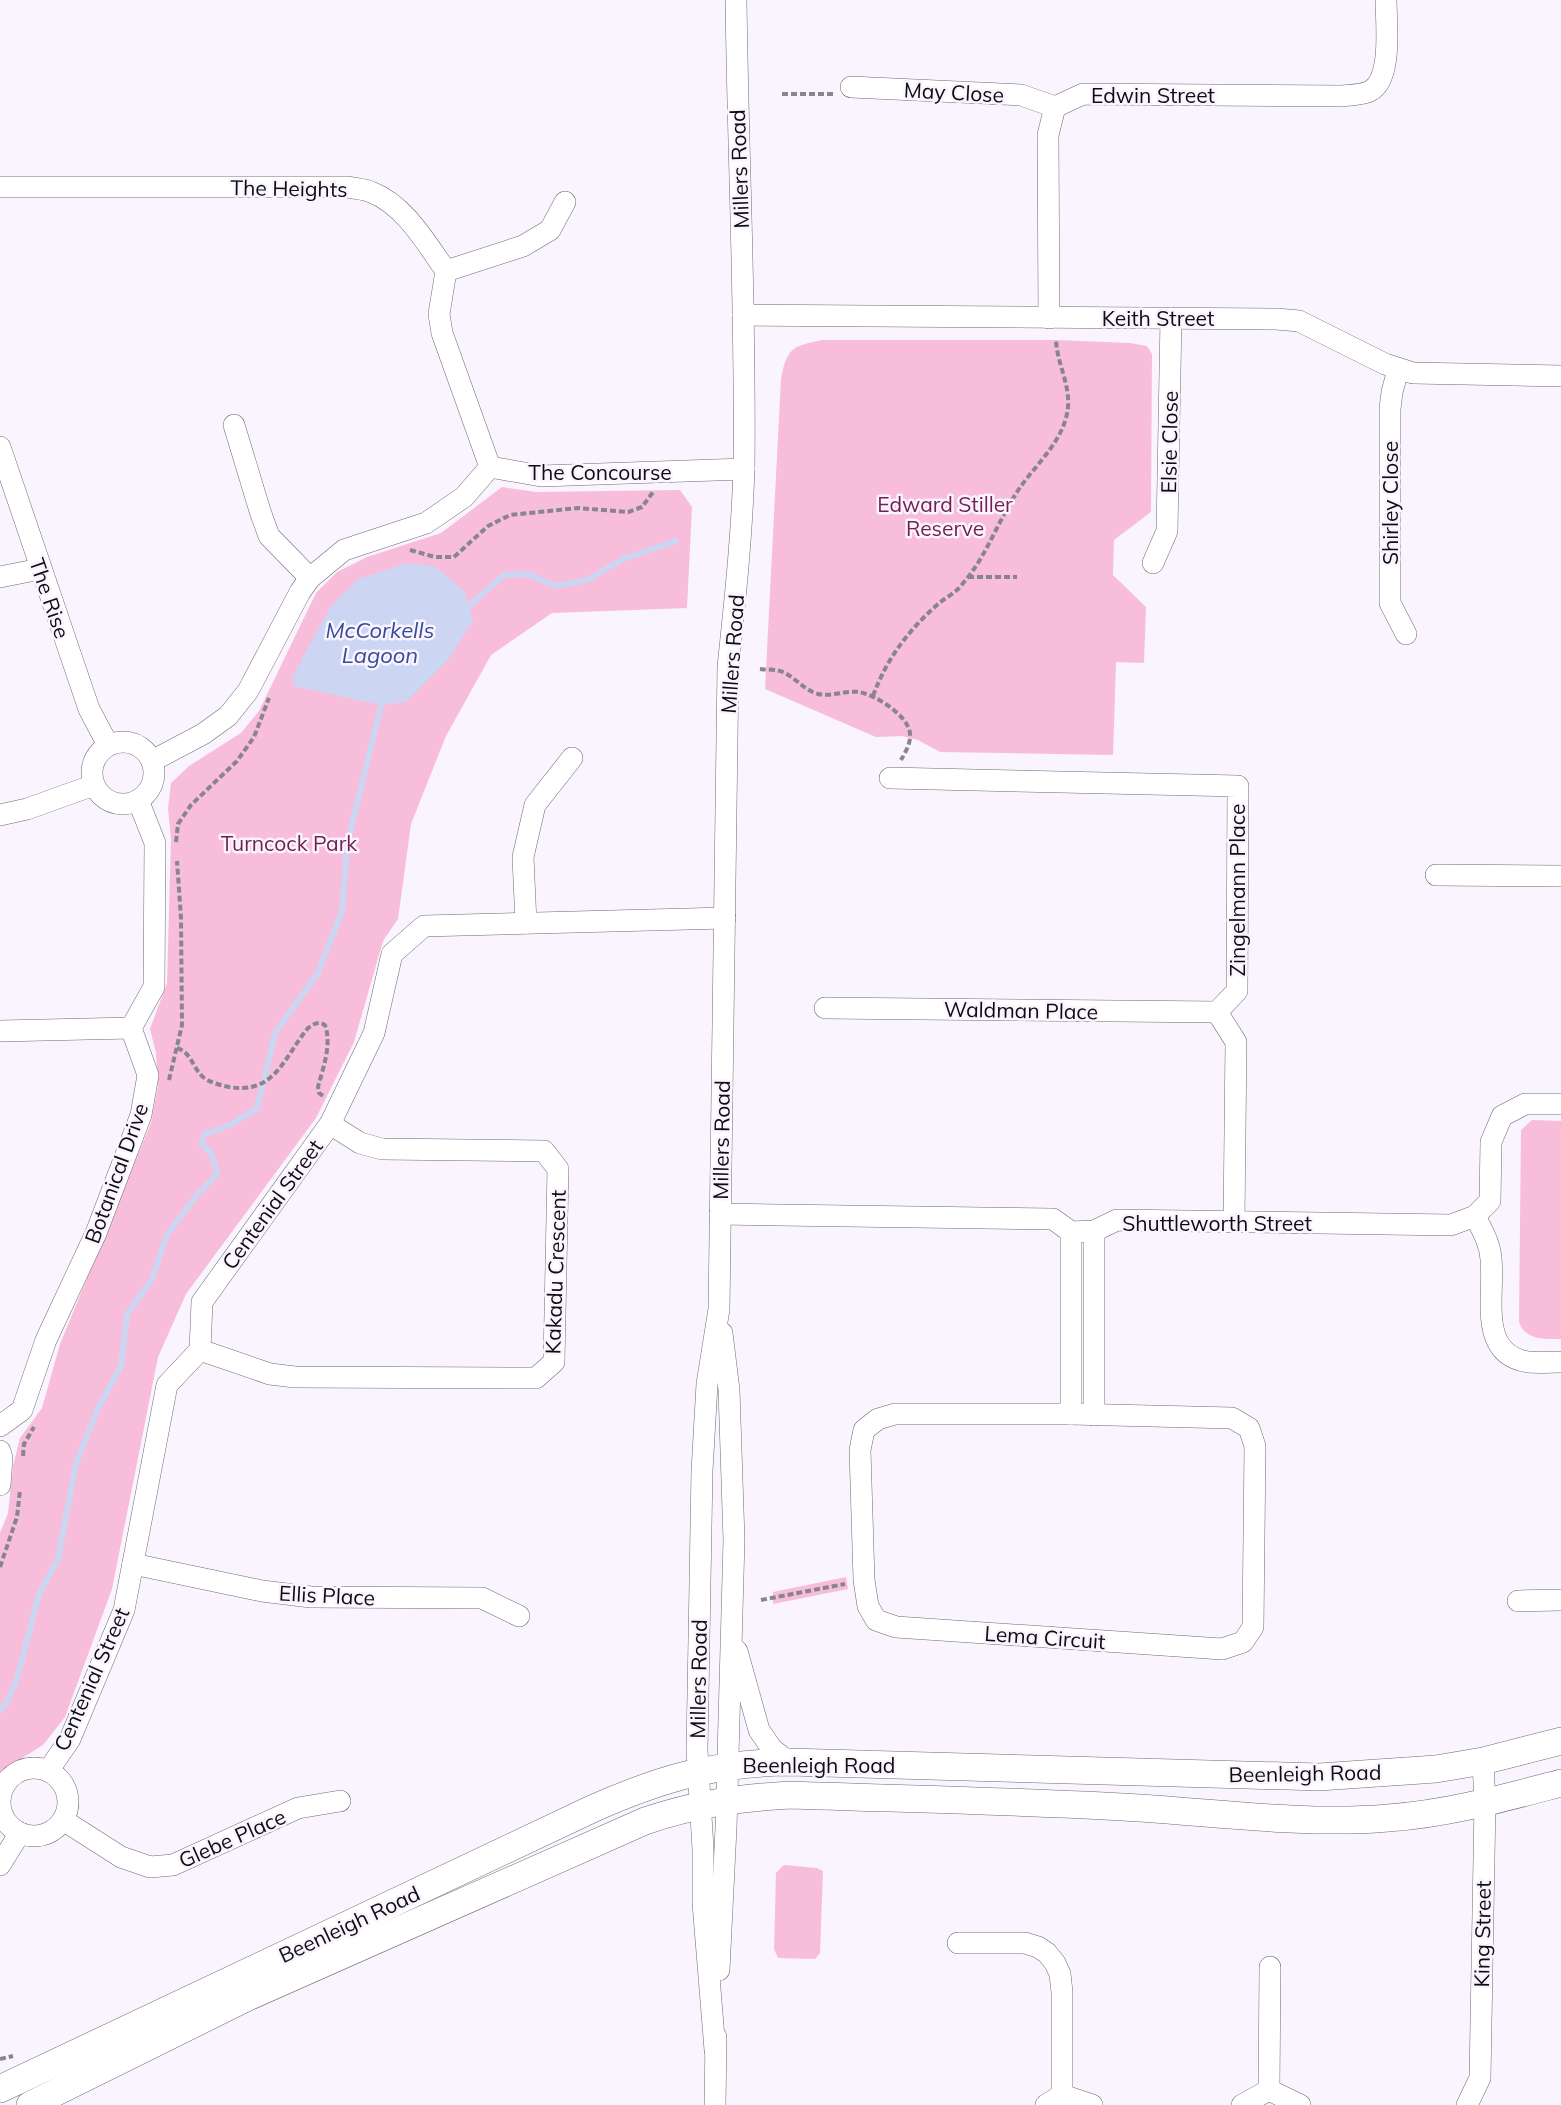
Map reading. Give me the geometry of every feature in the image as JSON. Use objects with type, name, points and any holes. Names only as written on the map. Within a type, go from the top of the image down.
[{"type":"main road","name":"Beenleigh Road","points":[[0,2089],[630,1792],[663,1780],[727,1765],[789,1762],[1319,1777],[1436,1769],[1483,1761],[1561,1741]]},
{"type":"main road","name":"Beenleigh Road","points":[[30,2105],[248,1997],[645,1821],[700,1804],[750,1797],[813,1795],[1137,1808],[1331,1820],[1387,1819],[1485,1803],[1561,1783]]},
{"type":"street","name":"Millers Road","points":[[715,2105],[734,1540],[729,1390],[719,1309],[728,667],[738,570],[744,469],[736,0]]},
{"type":"street","name":"Edwin Street","points":[[1055,107],[1083,94],[1342,96],[1370,91],[1380,81],[1386,65],[1386,0]]},
{"type":"street","name":"May Close","points":[[850,87],[1021,95],[1055,107]]},
{"type":"street","points":[[1049,318],[1048,135],[1055,107]]},
{"type":"street","name":"The Heights","points":[[0,187],[348,187],[371,192],[389,201],[421,235],[446,271]]},
{"type":"street","points":[[152,761],[203,734],[228,716],[248,691],[300,592],[310,578],[344,550],[426,523],[464,497],[490,467],[442,333],[439,314],[446,271],[523,246],[550,230],[565,202]]},
{"type":"street","name":"Keith Street","points":[[743,315],[1299,321],[1398,370],[1413,373],[1561,376]]},
{"type":"street","name":"Elsie Close","points":[[1153,563],[1167,531],[1171,318]]},
{"type":"street","name":"Shirley Close","points":[[1398,370],[1390,409],[1390,603],[1406,634]]},
{"type":"street","points":[[234,425],[269,536],[310,578]]},
{"type":"street","name":"The Rise","points":[[0,447],[89,709],[108,745]]},
{"type":"street","name":"The Concourse","points":[[490,467],[541,476],[744,469]]},
{"type":"street","points":[[0,577],[40,569]]},
{"type":"street","points":[[116,742],[133,743],[141,747],[152,761],[153,783],[138,800],[116,804],[103,797],[94,785],[91,770],[93,762],[108,745],[116,742]]},
{"type":"street","points":[[526,923],[523,857],[535,805],[572,758]]},
{"type":"street","name":"Zingelmann Place","points":[[890,778],[1238,786],[1237,991],[1217,1012]]},
{"type":"street","points":[[0,815],[94,785]]},
{"type":"street","points":[[0,1031],[131,1028],[154,987],[156,843],[138,800]]},
{"type":"street","points":[[1436,875],[1561,876]]},
{"type":"street","name":"Centenial Street","points":[[48,1771],[70,1739],[124,1610],[167,1385],[200,1350],[202,1302],[330,1124],[374,1033],[392,954],[424,926],[724,918]]},
{"type":"street","name":"Waldman Place","points":[[825,1008],[1217,1012]]},
{"type":"street","points":[[1217,1012],[1236,1042],[1234,1221]]},
{"type":"street","name":"Botanical Drive","points":[[0,1426],[22,1410],[46,1340],[96,1233],[141,1115],[148,1075],[131,1028]]},
{"type":"street","points":[[1561,1104],[1525,1104],[1502,1116],[1491,1142],[1490,1201],[1475,1216],[1489,1244],[1491,1329],[1499,1346],[1512,1356],[1528,1362],[1561,1362]]},
{"type":"street","name":"Kakadu Crescent","points":[[200,1350],[270,1374],[295,1377],[536,1378],[554,1362],[558,1169],[544,1151],[382,1149],[360,1143],[330,1124]]},
{"type":"street","name":"Shuttleworth Street","points":[[720,1214],[1053,1219],[1071,1232],[1094,1231],[1117,1220],[1450,1225],[1475,1216]]},
{"type":"street","points":[[1094,1231],[1094,1415]]},
{"type":"street","points":[[1071,1232],[1071,1414]]},
{"type":"street","name":"Millers Road","points":[[716,2050],[703,1903],[698,1772],[702,1471],[707,1384],[719,1309]]},
{"type":"street","name":"Lema Circuit","points":[[895,1414],[1071,1414],[1233,1418],[1249,1428],[1256,1446],[1253,1627],[1243,1642],[1222,1649],[896,1627],[876,1620],[868,1606],[864,1580],[860,1450],[864,1430],[878,1419],[895,1414]]},
{"type":"street","points":[[0,1451],[10,1486]]},
{"type":"street","name":"Ellis Place","points":[[133,1564],[262,1591],[311,1597],[482,1598],[519,1616]]},
{"type":"street","points":[[1518,1601],[1561,1600]]},
{"type":"street","points":[[731,1630],[759,1730],[772,1749],[789,1762]]},
{"type":"street","name":"King Street","points":[[1467,2105],[1480,2078],[1485,1803],[1483,1761]]},
{"type":"street","points":[[37,1768],[48,1771],[58,1778],[66,1791],[68,1802],[63,1820],[55,1829],[33,1836],[20,1833],[10,1827],[0,1806],[0,1795],[5,1784],[14,1775],[37,1768]]},
{"type":"street","name":"Glebe Place","points":[[63,1820],[122,1857],[150,1867],[173,1865],[298,1808],[340,1801]]},
{"type":"street","points":[[0,1865],[20,1833]]},
{"type":"street","points":[[958,1943],[1025,1943],[1047,1953],[1060,1974],[1062,1992],[1054,2100],[1092,2105]]},
{"type":"street","points":[[1269,2090],[1270,1967]]},
{"type":"street","points":[[1242,2105],[1269,2090]]},
{"type":"street","points":[[1269,2090],[1300,2105]]},
{"type":"path","points":[[782,94],[830,95],[850,87]]},
{"type":"path","points":[[873,696],[889,659],[917,624],[940,602],[957,590],[975,568],[1019,490],[1055,442],[1068,409],[1068,392],[1056,355],[1056,340]]},
{"type":"path","points":[[399,553],[410,549],[435,557],[454,557],[488,526],[510,515],[578,508],[628,512],[642,507],[657,488]]},
{"type":"path","points":[[967,577],[1017,577]]},
{"type":"path","points":[[760,669],[782,671],[807,690],[819,694],[860,692],[873,696],[899,715],[908,726],[910,735],[903,758],[890,778]]},
{"type":"path","points":[[176,844],[178,824],[191,805],[237,760],[255,737],[273,690]]},
{"type":"path","points":[[167,1088],[182,1025],[181,918],[176,855]]},
{"type":"path","points":[[177,1048],[185,1050],[196,1069],[209,1082],[244,1089],[259,1086],[268,1079],[287,1059],[308,1028],[313,1024],[322,1023],[325,1025],[328,1040],[318,1090],[323,1096],[340,1104]]},
{"type":"path","points":[[22,1465],[24,1444],[38,1422]]},
{"type":"path","points":[[0,1567],[17,1517],[10,1486]]},
{"type":"path","points":[[761,1600],[864,1580]]},
{"type":"green space","name":"Edward Stiller Reserve","points":[[823,340],[1056,340],[1130,343],[1147,346],[1152,354],[1151,512],[1114,540],[1113,575],[1146,607],[1144,663],[1116,662],[1113,755],[940,752],[918,740],[902,736],[876,737],[765,689],[781,379],[786,360],[793,350],[805,344]]},
{"type":"green space","name":"Turncock Park","points":[[502,487],[536,492],[680,490],[692,507],[687,608],[552,613],[491,655],[446,736],[411,824],[398,919],[383,941],[354,1042],[316,1118],[186,1294],[158,1357],[112,1589],[65,1717],[43,1745],[0,1772],[0,1533],[8,1513],[13,1466],[20,1438],[42,1408],[60,1344],[151,1123],[158,1086],[156,1053],[150,1029],[167,983],[171,839],[168,808],[171,783],[189,766],[241,733],[259,711],[316,593],[337,572],[367,557],[441,533]]},
{"type":"green space","points":[[1532,1120],[1561,1121],[1561,1339],[1530,1335],[1519,1322],[1521,1130]]},
{"type":"green space","points":[[846,1577],[848,1589],[773,1604],[773,1592]]},
{"type":"green space","points":[[784,1865],[817,1868],[823,1871],[820,1953],[815,1959],[778,1958],[774,1949],[776,1873]]},
{"type":"water","name":"McCorkells Lagoon","points":[[407,563],[434,566],[465,592],[473,620],[448,660],[406,702],[381,705],[293,686],[292,677],[331,606],[358,579]]},
{"type":"waterway","points":[[469,606],[504,575],[528,574],[555,586],[587,580],[623,559],[676,541]]},
{"type":"waterway","points":[[0,1710],[6,1704],[17,1679],[39,1594],[58,1559],[76,1463],[99,1406],[121,1366],[127,1314],[151,1281],[167,1235],[196,1196],[217,1174],[211,1153],[201,1144],[205,1134],[232,1124],[257,1108],[275,1033],[318,973],[342,911],[347,845],[381,705]]}]
